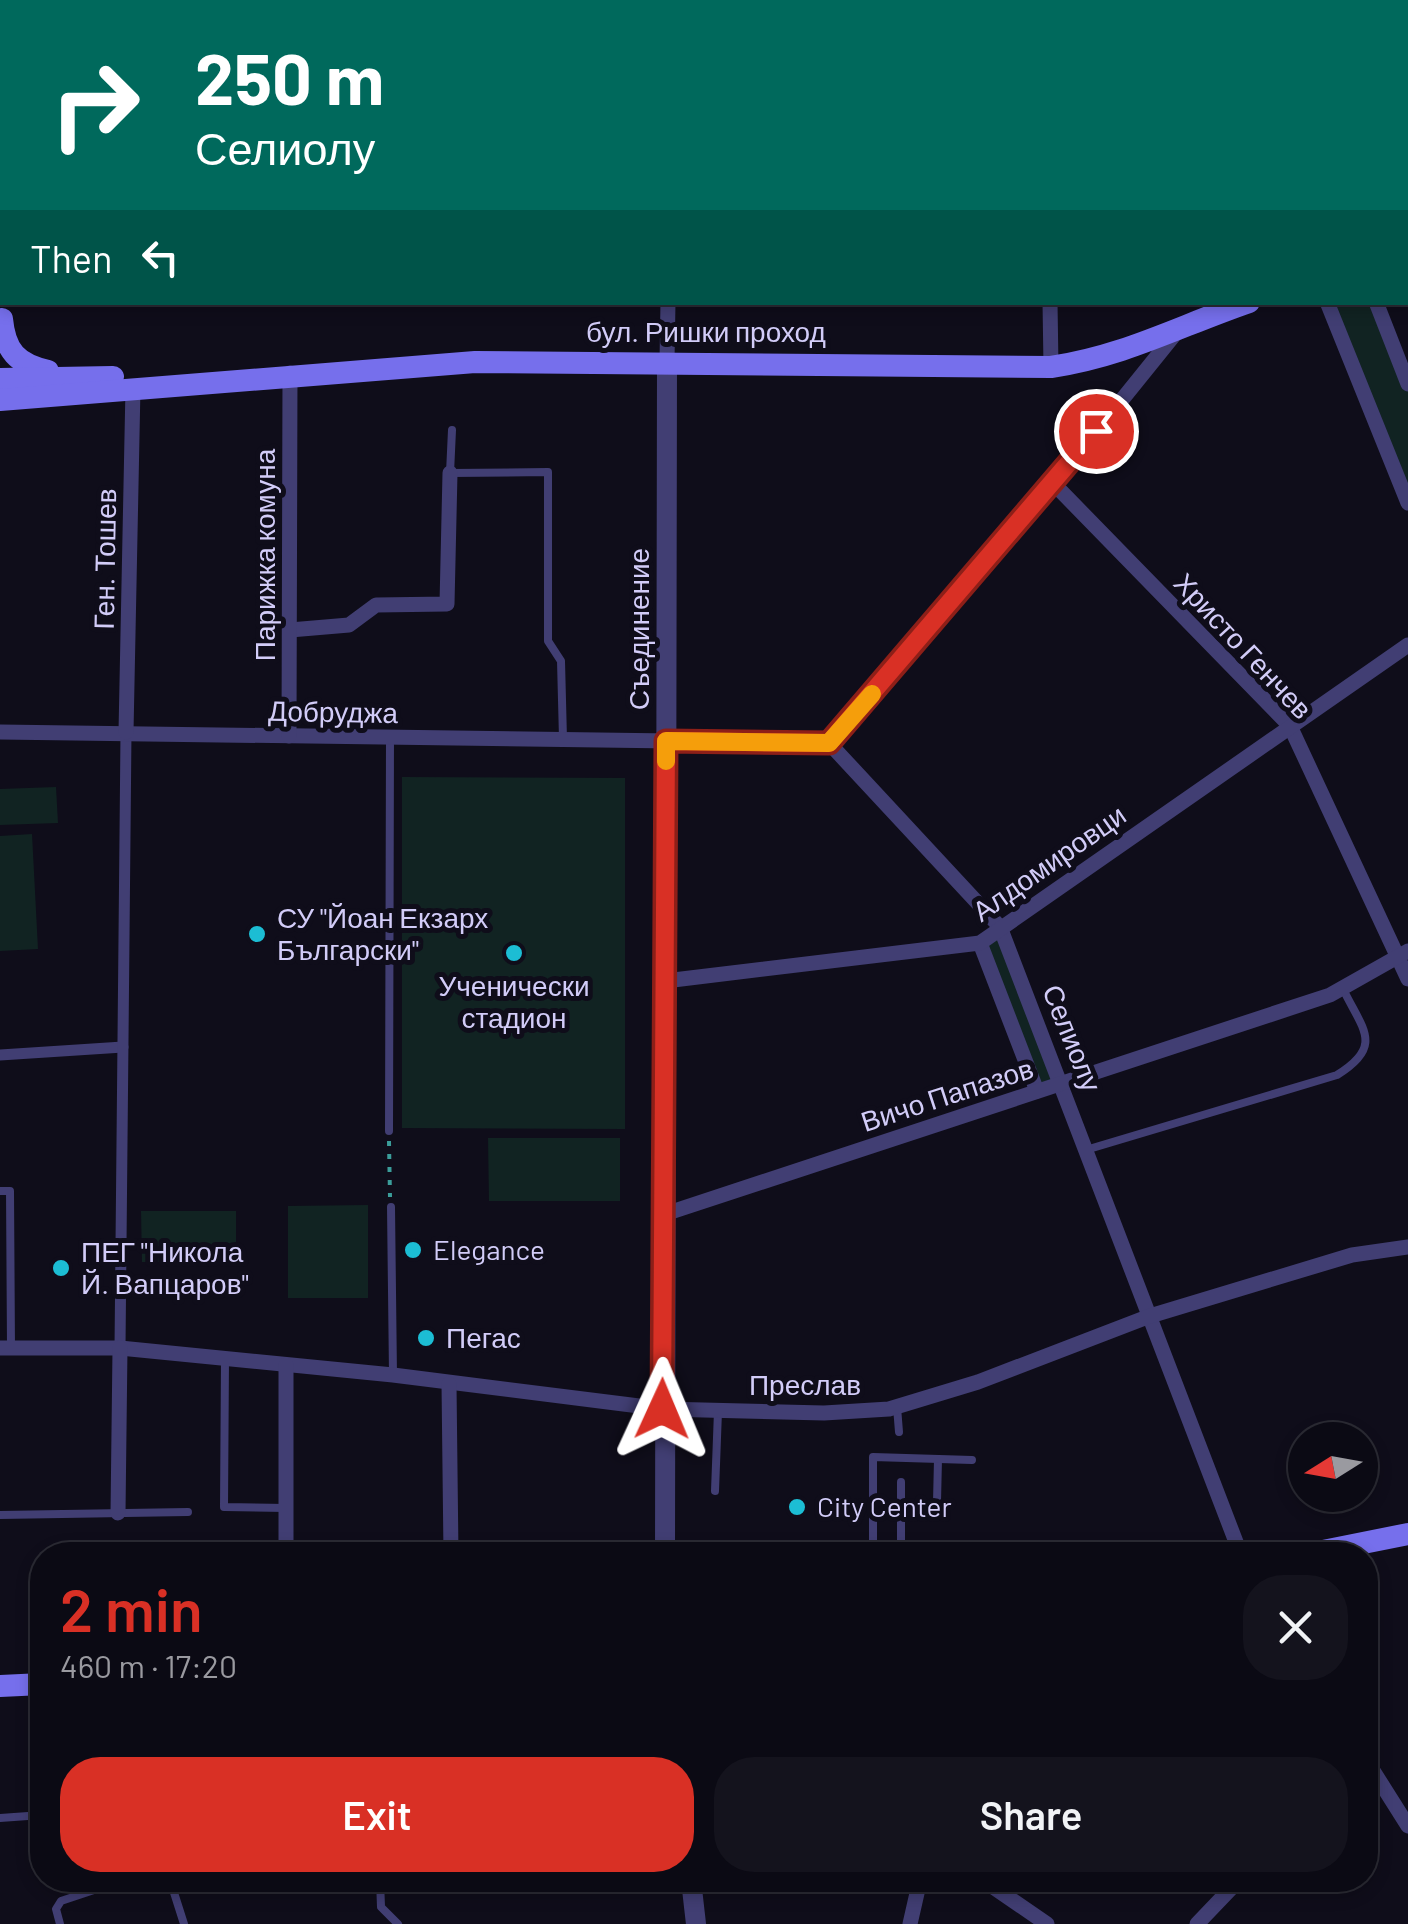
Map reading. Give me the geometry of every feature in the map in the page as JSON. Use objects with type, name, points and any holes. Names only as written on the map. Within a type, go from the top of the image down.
[{"type":"main road","name":"бул. Ришки проход","points":[[1182,325],[1200,305]]},
{"type":"main road","name":"бул. Ришки проход","points":[[0,400],[222,379],[475,362],[1051,366],[1128,352],[1182,325],[1239,305]]},
{"type":"main road","points":[[3,315],[5,341],[20,362],[71,376]]},
{"type":"main road","name":"бул. Ришки проход","points":[[0,379],[222,379]]},
{"type":"main road","points":[[1368,1542],[1408,1534]]},
{"type":"main road","points":[[0,1686],[30,1685]]},
{"type":"street","name":"Съединение","points":[[665,1542],[662,1409],[668,305]]},
{"type":"street","points":[[1050,305],[1051,366]]},
{"type":"street","points":[[1327,305],[1408,503]]},
{"type":"street","points":[[1377,305],[1408,384]]},
{"type":"street","points":[[666,741],[829,743],[1054,484],[1182,325]]},
{"type":"street","name":"Парижка комуна","points":[[288,736],[290,374]]},
{"type":"street","name":"Ген. Тошев","points":[[126,732],[133,387]]},
{"type":"street","points":[[290,630],[349,626],[376,605],[447,604],[450,473]]},
{"type":"street","name":"Христо Генчев","points":[[1054,484],[1290,726],[1403,954],[1408,978]]},
{"type":"street","name":"Алдомировци","points":[[666,981],[980,942],[1408,645]]},
{"type":"street","name":"Добруджа","points":[[0,732],[666,741]]},
{"type":"street","points":[[118,1513],[126,732]]},
{"type":"street","name":"Селиолу","points":[[829,743],[1000,927],[1064,1083],[1236,1542]]},
{"type":"street","points":[[980,942],[1037,1091]]},
{"type":"street","name":"Вичо Папазов","points":[[665,1214],[1342,988],[1403,954]]},
{"type":"street","points":[[0,1054],[123,1047]]},
{"type":"street","name":"Преслав","points":[[5,1348],[120,1348],[392,1375],[662,1409],[824,1413],[898,1407],[978,1382],[1150,1316],[1352,1255],[1408,1247]]},
{"type":"street","points":[[286,1365],[286,1542]]},
{"type":"street","points":[[450,1384],[450,1542]]},
{"type":"street","points":[[1378,1779],[1408,1826]]},
{"type":"street","points":[[692,1892],[696,1924]]},
{"type":"street","points":[[910,1924],[917,1892]]},
{"type":"street","points":[[1001,1892],[1048,1924]]},
{"type":"street","points":[[1197,1924],[1227,1892]]},
{"type":"lane","points":[[452,430],[450,473],[548,472],[548,641],[561,661],[563,739]]},
{"type":"lane","points":[[389,1131],[390,738]]},
{"type":"lane","points":[[1089,1150],[1337,1075],[1362,1060],[1368,1046],[1342,988]]},
{"type":"lane","points":[[0,1191],[10,1191],[5,1348]]},
{"type":"lane","points":[[390,1206],[392,1375]]},
{"type":"lane","points":[[225,1359],[224,1507],[286,1508]]},
{"type":"lane","points":[[898,1407],[899,1432]]},
{"type":"lane","points":[[715,1492],[718,1410]]},
{"type":"lane","points":[[873,1542],[874,1457],[972,1460]]},
{"type":"lane","points":[[901,1515],[926,1515],[937,1502],[938,1458]]},
{"type":"lane","points":[[901,1482],[901,1542]]},
{"type":"lane","points":[[0,1515],[188,1512]]},
{"type":"lane","points":[[0,1818],[30,1816]]},
{"type":"lane","points":[[60,1924],[56,1909],[62,1901],[89,1892]]},
{"type":"lane","points":[[174,1892],[184,1924]]},
{"type":"lane","points":[[380,1892],[381,1906],[398,1924]]},
{"type":"path","points":[[389,1131],[390,1206]]},
{"type":"shaded area","points":[[1328,305],[1377,305],[1408,384],[1408,503]]},
{"type":"shaded area","name":"Ученически стадион","points":[[402,777],[625,778],[625,1129],[402,1128]]},
{"type":"shaded area","points":[[56,787],[58,823],[0,825],[0,789]]},
{"type":"shaded area","points":[[32,834],[38,949],[0,951],[0,836]]},
{"type":"shaded area","points":[[1000,927],[1063,1083],[1037,1091],[980,943]]},
{"type":"shaded area","points":[[488,1138],[620,1138],[620,1201],[489,1201]]},
{"type":"shaded area","points":[[368,1205],[368,1298],[288,1298],[288,1206]]},
{"type":"shaded area","points":[[141,1211],[236,1211],[236,1262],[142,1262]]},
{"type":"slow traffic","points":[[666,761],[666,741],[829,743],[872,694]]},
{"type":"place","name":"СУ \"Йоан Екзарх Български\"","points":[[257,934]]},
{"type":"place","name":"Ученически стадион","points":[[514,953]]},
{"type":"place","name":"Elegance","points":[[413,1250]]},
{"type":"place","name":"ПЕГ \"Никола Й. Вапцаров\"","points":[[61,1268]]},
{"type":"place","name":"Пегас","points":[[426,1338]]},
{"type":"place","name":"City Center","points":[[797,1507]]},
{"type":"route","points":[[662,1409],[666,741],[829,743],[1096,431]]}]
